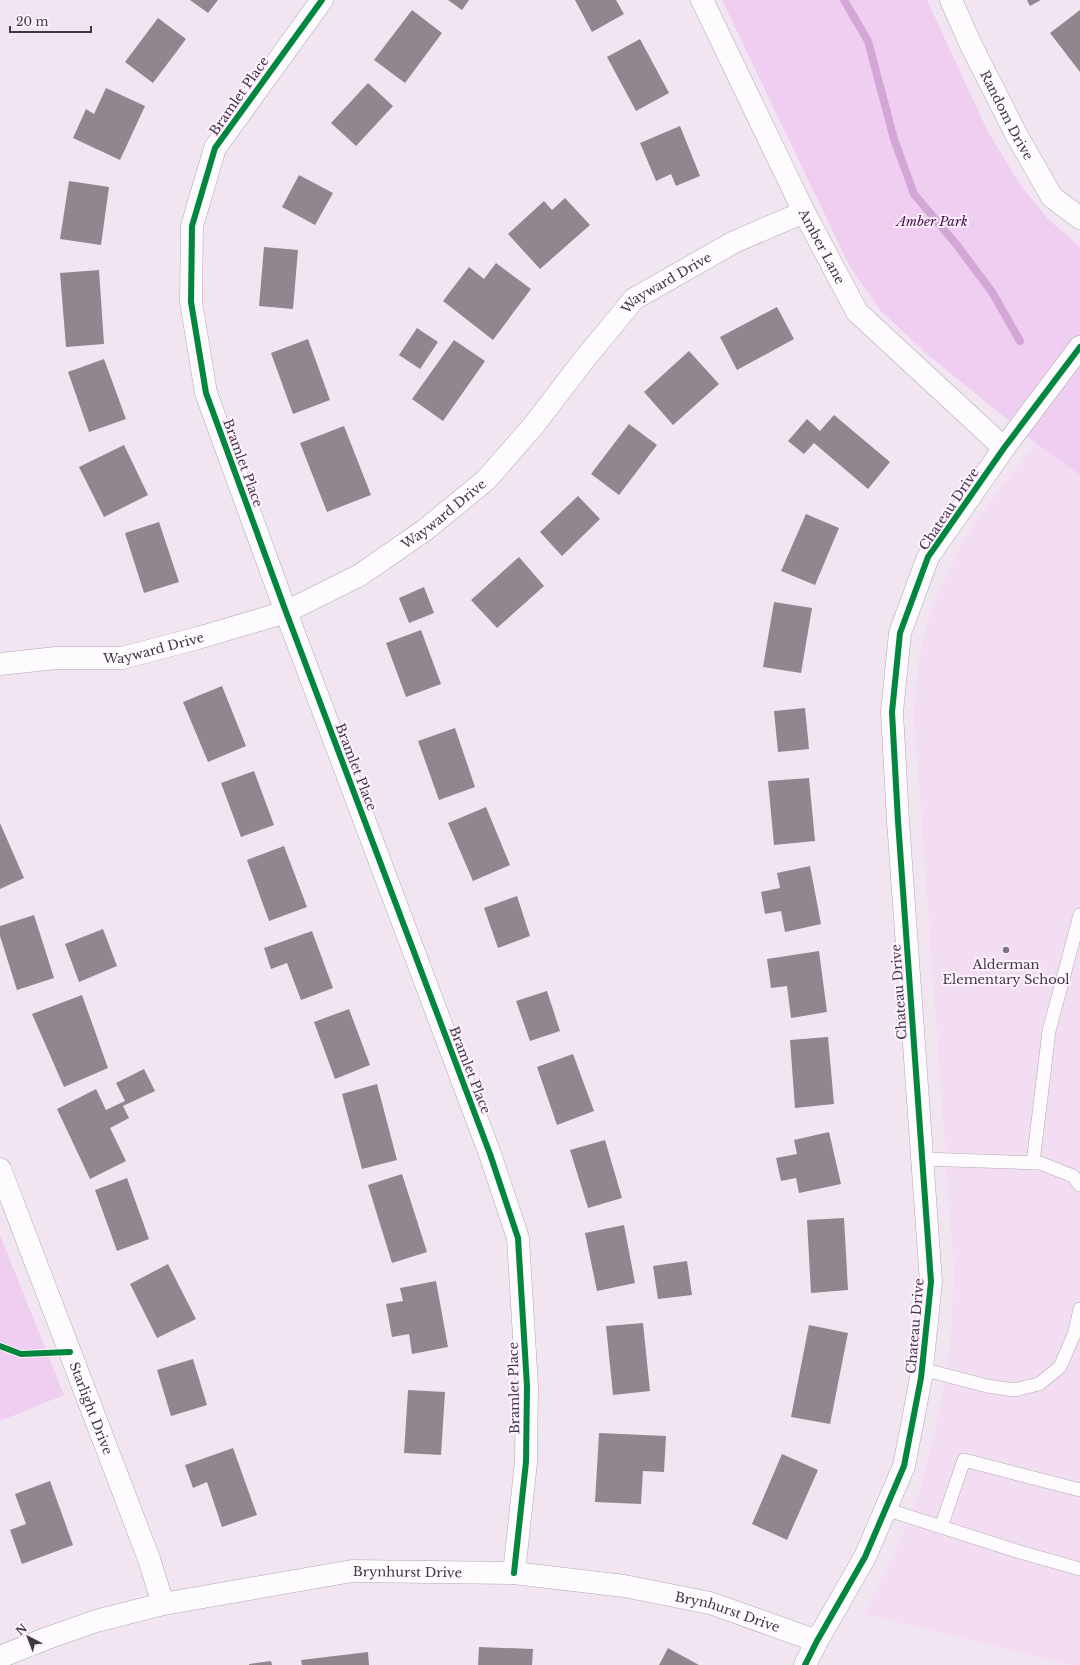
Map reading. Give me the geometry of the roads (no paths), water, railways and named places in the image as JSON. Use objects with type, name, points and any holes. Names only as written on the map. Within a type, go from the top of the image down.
[{"type":"street","name":"Bramlet Place","points":[[322,0],[215,148],[192,226],[191,302],[206,393],[286,612],[490,1154],[518,1238],[527,1386],[526,1462],[514,1573]]},
{"type":"street","name":"Amber Lane","points":[[702,0],[804,212],[857,312],[1004,448]]},
{"type":"street","name":"Random Drive","points":[[951,0],[971,45],[1017,136],[1052,196],[1080,218]]},
{"type":"street","name":"Wayward Drive","points":[[0,664],[56,658],[122,658],[198,638],[286,612],[360,575],[425,530],[486,480],[534,424],[634,299],[734,242],[804,212]]},
{"type":"street","name":"Chateau Drive","points":[[806,1665],[817,1641],[865,1557],[904,1466],[922,1369],[931,1282],[898,829],[892,712],[900,633],[928,557],[1004,448],[1080,347]]},
{"type":"street","name":"Starlight Drive","points":[[0,1169],[149,1559],[163,1604]]},
{"type":"street","name":"Brynhurst Drive","points":[[0,1657],[45,1638],[96,1621],[163,1604],[352,1571],[514,1573],[624,1586],[710,1603],[817,1641]]},
{"type":"lane","points":[[1033,1163],[1049,1031],[1080,915]]},
{"type":"lane","points":[[922,1159],[1040,1163],[1073,1176],[1080,1185]]},
{"type":"lane","points":[[922,1369],[987,1386],[1014,1390],[1039,1384],[1060,1367],[1075,1332],[1080,1309]]},
{"type":"lane","points":[[941,1527],[964,1460],[1080,1490]]},
{"type":"lane","points":[[885,1509],[1020,1552],[1080,1569]]},
{"type":"waterway","points":[[844,0],[868,41],[894,139],[914,194],[956,244],[992,292],[1020,341]]},
{"type":"place","name":"Alderman Elementary School","points":[[1006,950]]},
{"type":"park label","name":"Amber Park","points":[[932,221]]}]
